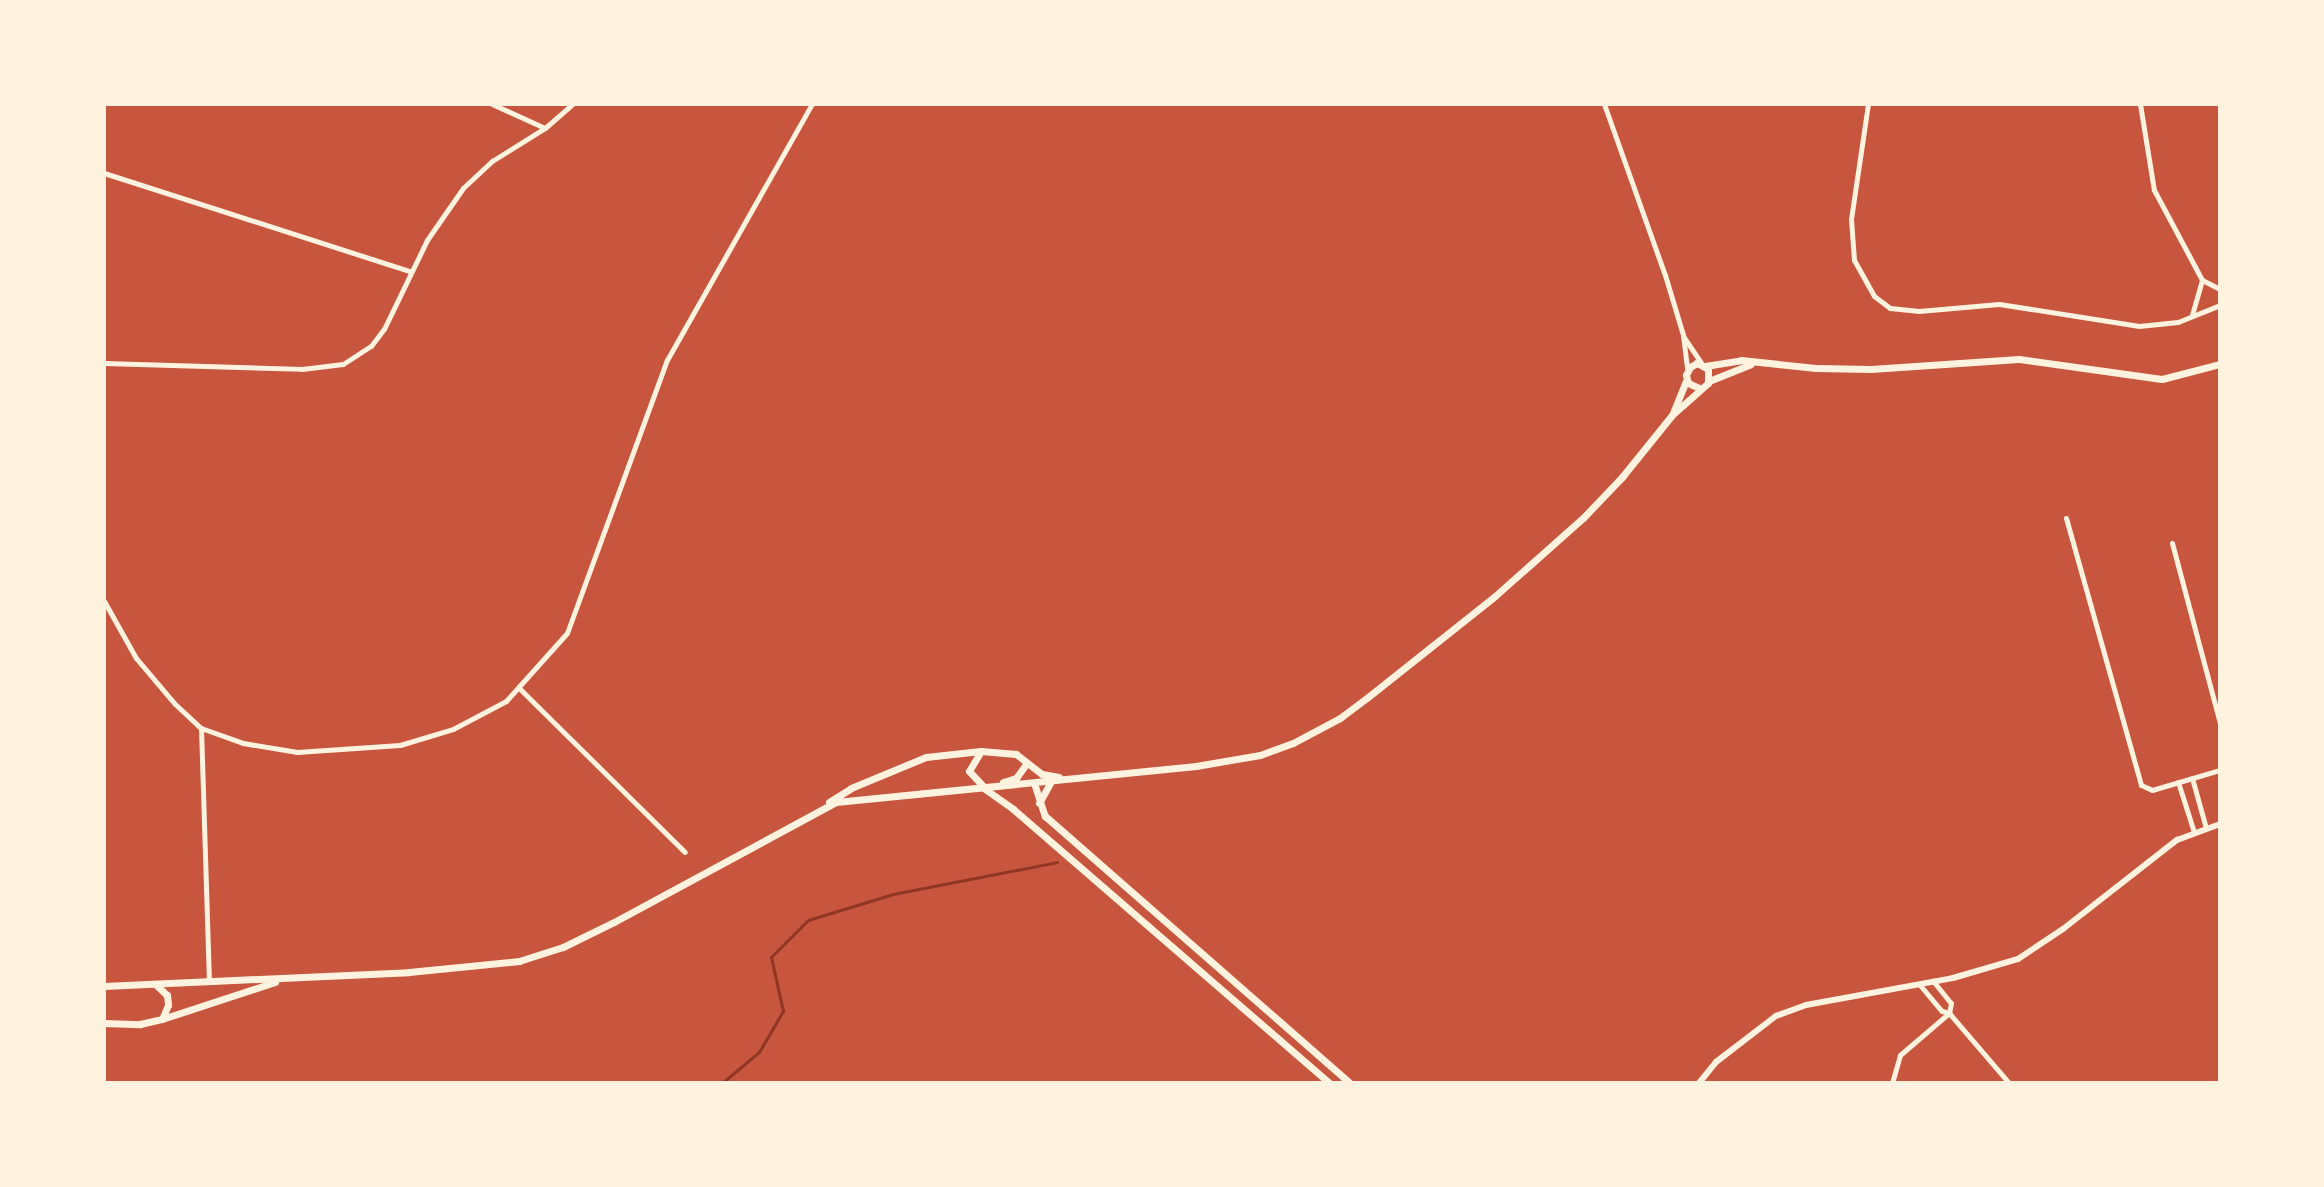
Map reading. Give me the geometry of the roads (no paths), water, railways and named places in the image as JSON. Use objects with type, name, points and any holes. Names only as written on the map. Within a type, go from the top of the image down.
[{"type":"main road","points":[[1672,415],[1693,364],[1733,360],[1871,369],[2019,359],[2162,379],[2220,364]]},
{"type":"main road","points":[[821,808],[844,801],[1196,766],[1260,755],[1304,738],[1340,718],[1550,548],[1622,477],[1672,415],[1699,388],[1753,363]]},
{"type":"main road","points":[[1704,365],[1710,372],[1709,381]]},
{"type":"main road","points":[[1687,375],[1699,388]]},
{"type":"main road","points":[[104,986],[482,965],[541,955],[614,922],[821,808],[851,788],[908,763],[926,757],[981,751],[1020,757],[1042,774],[1062,778]]},
{"type":"main road","points":[[981,751],[969,771],[982,787],[1024,819],[1329,1083]]},
{"type":"main road","points":[[1020,757],[1026,764],[1045,816],[1350,1083]]},
{"type":"main road","points":[[982,787],[1016,778],[1026,764]]},
{"type":"main road","points":[[1039,803],[1051,781]]},
{"type":"main road","points":[[104,1023],[140,1024],[162,1019],[285,978]]},
{"type":"main road","points":[[153,984],[167,995],[168,1005],[162,1019]]},
{"type":"street","points":[[492,104],[545,128]]},
{"type":"street","points":[[104,363],[302,369],[343,364],[371,346],[384,329],[427,240],[463,188],[492,161],[545,128],[573,104]]},
{"type":"street","points":[[104,601],[136,658],[201,728],[273,750],[375,748],[453,729],[506,701],[567,633],[667,360],[812,104]]},
{"type":"street","points":[[1604,104],[1665,275],[1683,335],[1687,375]]},
{"type":"street","points":[[1868,104],[1851,219],[1854,260],[1874,296],[1890,308],[1919,311],[1999,304],[2139,326],[2178,322],[2220,305]]},
{"type":"street","points":[[2140,104],[2154,190],[2202,280],[2220,289]]},
{"type":"street","points":[[104,173],[410,271]]},
{"type":"street","points":[[2192,316],[2202,280]]},
{"type":"street","points":[[1683,335],[1704,365]]},
{"type":"street","points":[[2066,518],[2138,780],[2152,790],[2220,770]]},
{"type":"street","points":[[2172,543],[2220,724]]},
{"type":"street","points":[[519,688],[685,852]]},
{"type":"street","points":[[201,728],[209,982]]},
{"type":"street","points":[[2192,778],[2206,828]]},
{"type":"street","points":[[2178,782],[2194,832]]},
{"type":"street","points":[[1699,1083],[1716,1062],[1776,1016],[1806,1005],[1988,970],[2038,948],[2177,840],[2220,824]]},
{"type":"street","points":[[1892,1083],[1900,1055],[1949,1013],[1951,1003],[1933,981]]},
{"type":"street","points":[[1919,983],[2009,1083]]},
{"type":"waterway","points":[[722,1083],[759,1052],[783,1011],[771,957],[808,920],[893,894],[1057,862]]}]
